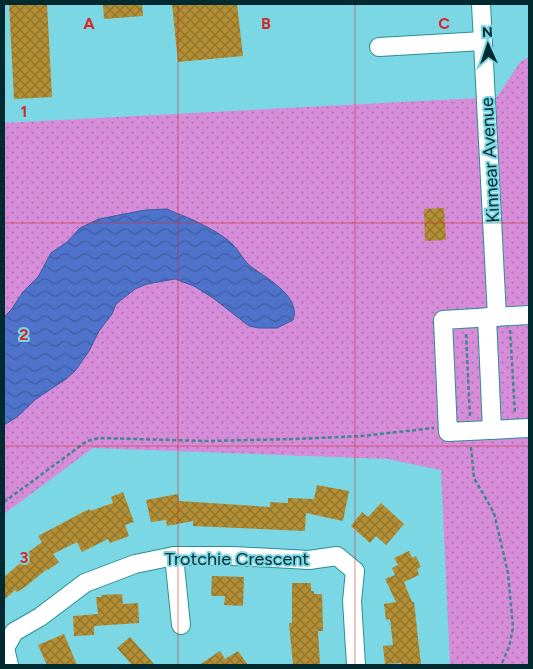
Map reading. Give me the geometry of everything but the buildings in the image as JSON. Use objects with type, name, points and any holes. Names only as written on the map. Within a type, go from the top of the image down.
[{"type":"street","name":"Kinnear Avenue","points":[[481,4],[498,317],[492,430]]},
{"type":"street","points":[[379,47],[483,41]]},
{"type":"street","points":[[522,428],[448,432],[443,320],[529,315]]},
{"type":"street","points":[[174,556],[181,625]]},
{"type":"street","name":"Trotchie Crescent","points":[[9,665],[6,648],[14,632],[40,617],[85,583],[135,564],[174,556],[233,556],[309,560],[338,556],[355,571],[352,601],[356,665]]},
{"type":"path","points":[[498,317],[522,428]]},
{"type":"path","points":[[465,318],[474,478],[494,513],[508,573],[514,628],[509,647],[501,665]]},
{"type":"path","points":[[4,502],[87,441],[99,438],[206,441],[295,439],[380,434],[448,425]]},
{"type":"shaded area","points":[[529,57],[529,665],[450,665],[441,470],[387,459],[93,448],[4,514],[4,123],[497,97],[521,61]]},
{"type":"water","points":[[167,209],[221,235],[231,243],[248,264],[287,295],[294,311],[293,320],[277,328],[249,326],[194,286],[175,279],[147,284],[135,289],[116,304],[112,314],[99,331],[89,351],[75,371],[36,399],[17,417],[4,425],[4,317],[23,292],[38,277],[51,253],[67,242],[80,228],[99,219],[145,210]]}]
